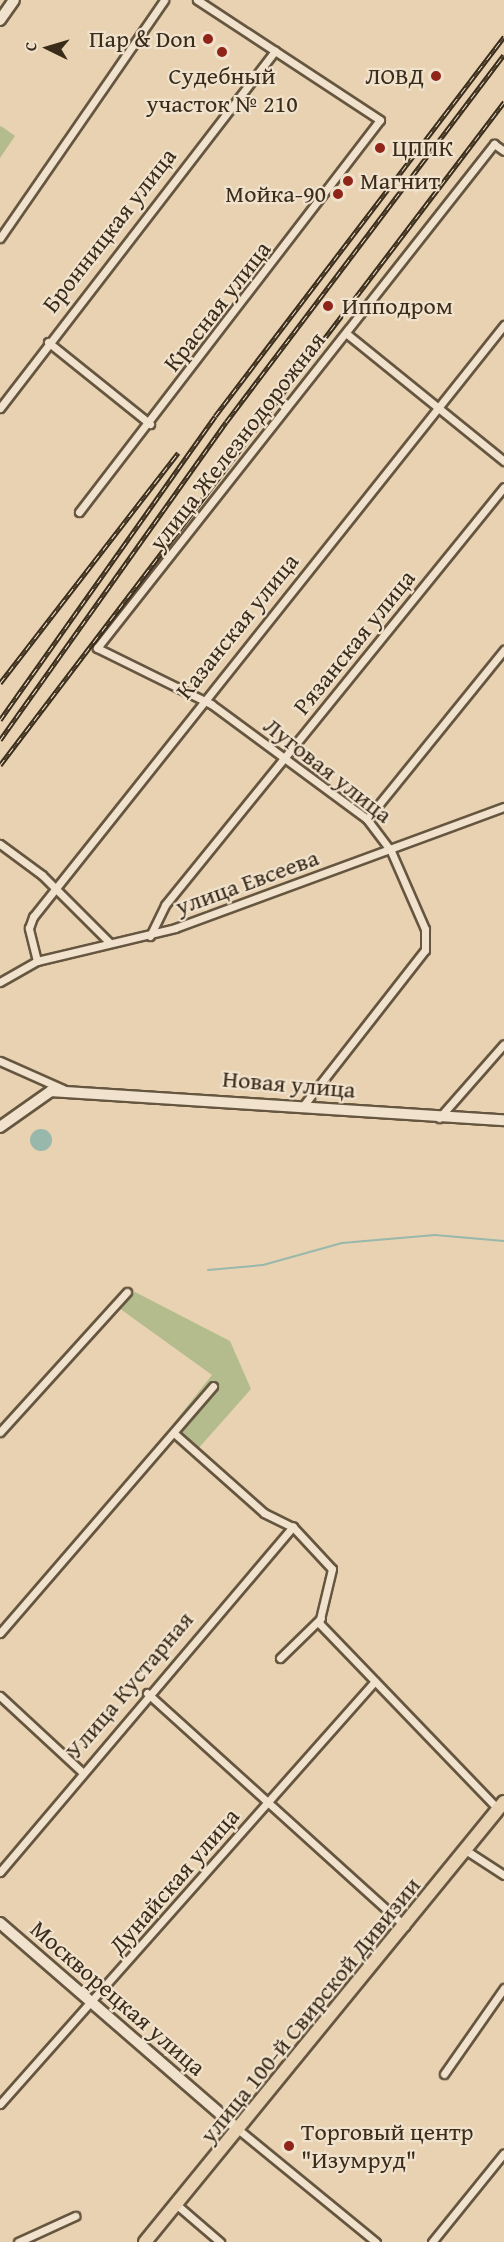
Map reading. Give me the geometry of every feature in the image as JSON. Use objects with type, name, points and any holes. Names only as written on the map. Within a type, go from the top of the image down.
[{"type":"main road","name":"улица 100-й Свирской Дивизии","points":[[145,2242],[467,1851],[501,1806]]},
{"type":"street","points":[[0,20],[14,0]]},
{"type":"street","points":[[0,238],[164,0]]},
{"type":"street","points":[[197,0],[275,51]]},
{"type":"street","name":"Красная улица","points":[[79,512],[150,424],[380,120],[275,51]]},
{"type":"street","name":"Бронницкая улица","points":[[0,408],[48,342],[275,51]]},
{"type":"street","name":"улица Железнодорожная","points":[[97,648],[494,144],[504,151]]},
{"type":"street","name":"Казанская улица","points":[[37,961],[29,925],[200,702],[504,325]]},
{"type":"street","points":[[347,333],[430,403],[439,404],[504,461]]},
{"type":"street","points":[[48,342],[150,424]]},
{"type":"street","name":"Рязанская улица","points":[[150,936],[161,910],[504,487]]},
{"type":"street","name":"Луговая улица","points":[[97,648],[200,702],[211,704],[367,819],[391,851],[425,929],[425,950],[303,1106]]},
{"type":"street","points":[[367,819],[504,650]]},
{"type":"street","name":"улица Евсеева","points":[[0,982],[37,961],[110,943],[150,936],[391,851],[504,807]]},
{"type":"street","points":[[0,844],[58,890],[110,943]]},
{"type":"street","points":[[439,1118],[504,1044]]},
{"type":"street","points":[[0,1061],[71,1092]]},
{"type":"street","name":"Новая улица","points":[[0,1127],[46,1093],[71,1092],[303,1106],[439,1118],[504,1120]]},
{"type":"street","points":[[0,1432],[127,1292]]},
{"type":"street","points":[[0,1633],[213,1386]]},
{"type":"street","points":[[174,1433],[264,1512],[292,1527],[332,1569],[321,1618],[279,1658]]},
{"type":"street","name":"Улица Кустарная","points":[[0,1872],[147,1693],[292,1527]]},
{"type":"street","points":[[321,1618],[375,1681],[501,1806]]},
{"type":"street","name":"Дунайская улица","points":[[0,2104],[94,2003],[375,1681]]},
{"type":"street","points":[[147,1693],[270,1801],[405,1926]]},
{"type":"street","points":[[0,1696],[81,1771]]},
{"type":"street","points":[[467,1851],[504,1875]]},
{"type":"street","name":"Москворецкая улица","points":[[0,1923],[239,2130],[376,2242]]},
{"type":"street","points":[[444,2074],[504,1988]]},
{"type":"street","points":[[432,2242],[504,2153]]},
{"type":"street","points":[[177,2205],[220,2242]]},
{"type":"street","points":[[18,2242],[75,2216]]},
{"type":"green space","points":[[0,127],[15,136],[0,158]]},
{"type":"green space","points":[[135,1292],[230,1341],[251,1389],[197,1450],[173,1424],[212,1375],[119,1308]]},
{"type":"shaded area","points":[[41,1129],[51,1136],[52,1140],[45,1150],[41,1151],[31,1144],[30,1140],[37,1130]]},
{"type":"waterway","points":[[208,1270],[263,1265],[342,1243],[435,1235],[504,1241]]},
{"type":"railway","points":[[0,720],[215,416],[504,37]]},
{"type":"railway","points":[[0,740],[226,422],[504,55]]},
{"type":"railway","points":[[0,765],[504,102]]},
{"type":"railway","points":[[0,683],[178,453]]},
{"type":"place","name":"Пар & Don","points":[[208,39]]},
{"type":"place","name":"Судебный участок № 210","points":[[222,52]]},
{"type":"place","name":"ЛОВД","points":[[436,76]]},
{"type":"place","name":"ЦППК","points":[[380,148]]},
{"type":"place","name":"Магнит","points":[[348,181]]},
{"type":"place","name":"Мойка-90","points":[[338,194]]},
{"type":"place","name":"Ипподром","points":[[328,306]]},
{"type":"place","name":"Торговый центр \"Изумруд\"","points":[[289,2146]]}]
